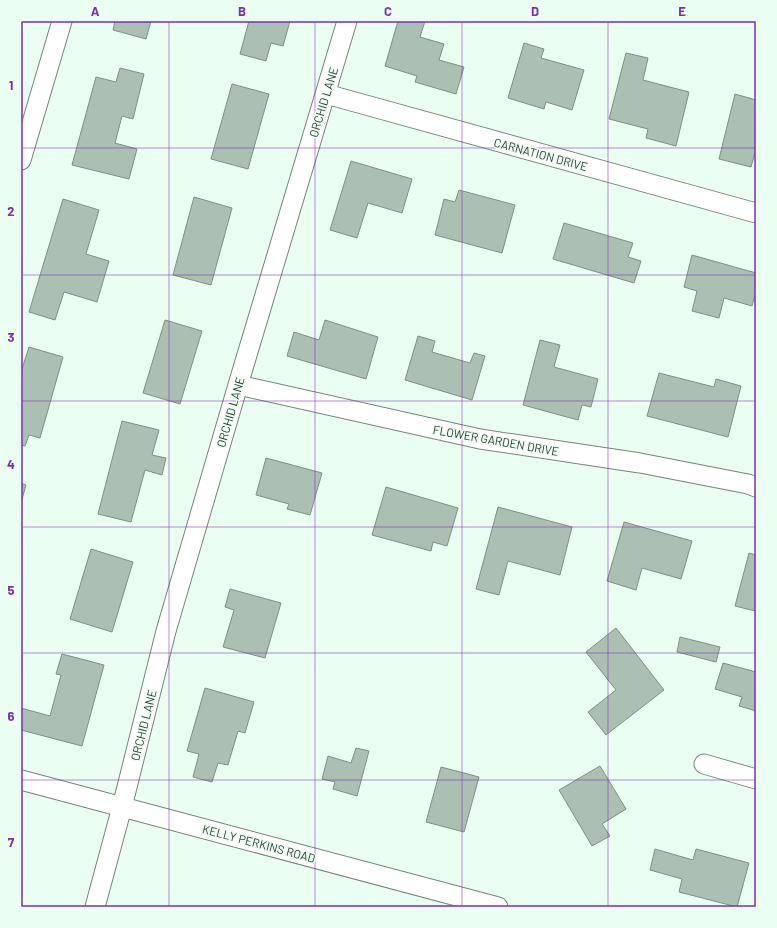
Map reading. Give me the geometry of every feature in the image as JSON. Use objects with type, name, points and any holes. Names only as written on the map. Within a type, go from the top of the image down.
[{"type":"street","points":[[21,160],[62,21]]},
{"type":"street","name":"ORCHID LANE","points":[[95,907],[122,807],[166,631],[347,21]]},
{"type":"street","name":"CARNATION DRIVE","points":[[326,94],[756,213]]},
{"type":"street","name":"FLOWER GARDEN DRIVE","points":[[238,385],[480,439],[640,463],[748,484],[756,487]]},
{"type":"street","points":[[704,764],[756,779]]},
{"type":"street","name":"KELLY PERKINS ROAD","points":[[21,780],[498,907]]},
{"type":"building","points":[[115,21],[151,21],[146,39],[113,30]]},
{"type":"building","points":[[249,21],[290,21],[283,46],[271,43],[266,61],[240,54]]},
{"type":"building","points":[[398,21],[425,21],[420,37],[444,44],[439,60],[464,67],[456,94],[415,82],[417,76],[385,66]]},
{"type":"building","points":[[524,43],[544,49],[541,58],[584,70],[572,110],[546,102],[544,109],[508,98]]},
{"type":"building","points":[[626,53],[648,58],[643,80],[689,92],[676,146],[646,138],[648,129],[609,119]]},
{"type":"building","points":[[120,68],[144,74],[133,119],[122,116],[115,143],[137,149],[129,179],[72,165],[96,77],[116,82]]},
{"type":"building","points":[[232,84],[269,94],[248,169],[211,159]]},
{"type":"building","points":[[735,94],[756,100],[756,149],[751,167],[719,159]]},
{"type":"building","points":[[351,161],[412,179],[402,213],[368,203],[357,238],[330,230]]},
{"type":"building","points":[[459,190],[515,205],[502,253],[435,235],[444,199],[455,202]]},
{"type":"building","points":[[194,197],[232,208],[211,285],[173,275]]},
{"type":"building","points":[[63,199],[99,210],[86,254],[109,261],[97,302],[64,292],[55,320],[29,312]]},
{"type":"building","points":[[564,223],[633,243],[628,257],[641,261],[634,283],[553,259]]},
{"type":"building","points":[[692,255],[756,273],[756,291],[752,306],[724,298],[719,318],[692,311],[697,291],[684,287]]},
{"type":"building","points":[[165,320],[202,331],[180,404],[143,393]]},
{"type":"building","points":[[325,320],[378,337],[366,379],[287,356],[294,332],[319,340]]},
{"type":"building","points":[[418,336],[435,341],[432,352],[470,363],[474,353],[485,356],[472,400],[405,380]]},
{"type":"building","points":[[540,340],[560,345],[554,367],[598,379],[591,407],[582,405],[578,420],[523,405]]},
{"type":"building","points":[[29,347],[63,357],[40,438],[29,435],[25,446],[21,445],[21,372]]},
{"type":"building","points":[[659,373],[714,387],[716,379],[741,386],[728,437],[647,416]]},
{"type":"building","points":[[122,421],[159,430],[152,455],[166,458],[162,475],[145,470],[131,522],[98,514]]},
{"type":"building","points":[[266,458],[322,473],[310,515],[287,509],[289,504],[256,495]]},
{"type":"building","points":[[21,483],[26,485],[21,503]]},
{"type":"building","points":[[386,487],[458,508],[447,546],[433,542],[431,551],[372,535]]},
{"type":"building","points":[[498,507],[572,527],[560,575],[508,561],[499,595],[476,589]]},
{"type":"building","points":[[624,522],[692,541],[681,579],[642,568],[636,590],[607,581]]},
{"type":"building","points":[[91,549],[133,562],[112,632],[70,619]]},
{"type":"building","points":[[749,553],[756,555],[755,611],[735,606]]},
{"type":"building","points":[[230,589],[281,603],[265,658],[223,647],[234,610],[225,607]]},
{"type":"building","points":[[616,628],[664,690],[606,735],[588,712],[616,690],[586,652]]},
{"type":"building","points":[[680,637],[720,647],[716,662],[677,652]]},
{"type":"building","points":[[62,654],[104,665],[82,746],[21,730],[21,708],[50,716],[61,675],[56,674]]},
{"type":"building","points":[[723,663],[756,672],[756,711],[739,706],[742,697],[715,689]]},
{"type":"building","points":[[205,688],[254,702],[245,733],[238,731],[228,765],[218,763],[212,782],[193,777],[199,754],[187,751]]},
{"type":"building","points":[[356,748],[369,751],[357,796],[333,789],[335,782],[322,779],[328,756],[351,763]]},
{"type":"building","points":[[600,766],[626,809],[602,824],[610,836],[592,846],[559,790]]},
{"type":"building","points":[[441,767],[479,777],[464,832],[426,822]]},
{"type":"building","points":[[655,849],[693,860],[696,849],[749,863],[737,907],[679,892],[682,879],[650,870]]}]
